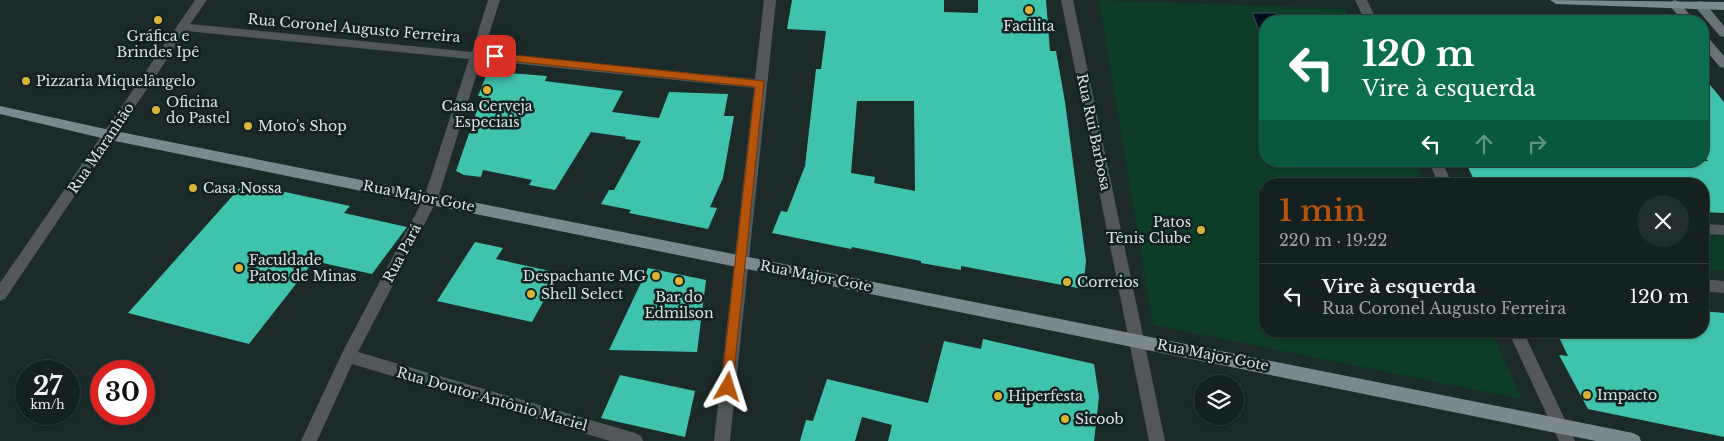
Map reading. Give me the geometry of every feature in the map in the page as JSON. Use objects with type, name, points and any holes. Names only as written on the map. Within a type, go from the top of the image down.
[{"type":"main road","points":[[1556,0],[1673,2],[1724,6]]},
{"type":"main road","points":[[1673,2],[1684,15]]},
{"type":"main road","points":[[1698,3],[1708,15]]},
{"type":"main road","points":[[1709,16],[1724,33]]},
{"type":"main road","points":[[1709,46],[1724,64]]},
{"type":"main road","name":"Rua Major Gote","points":[[0,110],[110,135],[1633,441]]},
{"type":"street","name":"Rua Maranhão","points":[[0,295],[201,0]]},
{"type":"street","name":"Rua Pará","points":[[309,441],[348,356],[431,198],[494,0]]},
{"type":"street","points":[[722,441],[770,0]]},
{"type":"street","name":"Rua Rui Barbosa","points":[[1068,0],[1157,441]]},
{"type":"street","points":[[1361,0],[1368,15]]},
{"type":"street","name":"Rua Coronel Augusto Ferreira","points":[[183,27],[476,54],[761,84]]},
{"type":"street","points":[[1709,229],[1724,230]]},
{"type":"street","points":[[1709,286],[1724,287]]},
{"type":"street","points":[[1518,338],[1567,441]]},
{"type":"street","name":"Rua Doutor Antônio Maciel","points":[[348,356],[635,441]]},
{"type":"green space","name":"Patos Tênis Clube","points":[[1099,0],[1345,9],[1348,15],[1259,15],[1259,167],[1417,167],[1422,178],[1259,178],[1259,338],[1494,338],[1522,399],[1153,325]]},
{"type":"green space","points":[[1709,235],[1724,236],[1724,271],[1709,270]]},
{"type":"water","points":[[1252,13],[1277,13],[1278,15],[1259,15],[1259,30]]},
{"type":"building","points":[[792,0],[944,0],[944,12],[978,13],[978,0],[1046,0],[1050,51],[1056,51],[1065,102],[1086,261],[1083,289],[961,266],[961,270],[921,263],[921,261],[852,247],[851,249],[772,233],[781,211],[787,212],[805,166],[816,69],[821,69],[826,31],[787,29]],"holes":[[[857,101],[914,101],[915,191],[874,183],[875,177],[851,173]]]},
{"type":"building","points":[[509,73],[547,76],[545,81],[623,91],[612,112],[659,118],[669,92],[728,94],[724,116],[734,116],[723,178],[710,207],[717,208],[708,229],[629,213],[631,210],[601,204],[609,190],[614,190],[641,141],[625,139],[626,137],[591,132],[555,190],[529,185],[532,180],[483,170],[481,177],[464,175],[456,171],[482,96],[478,96],[486,76],[508,76]]},
{"type":"building","points":[[1709,84],[1724,102],[1724,213],[1709,212],[1709,178],[1473,178],[1468,167],[1709,167]]},
{"type":"building","name":"Faculdade Patos de Minas","points":[[244,183],[350,206],[344,213],[407,227],[372,274],[314,261],[249,344],[128,313]]},
{"type":"building","points":[[475,242],[503,248],[496,259],[559,273],[532,322],[437,301]]},
{"type":"building","points":[[648,268],[706,280],[697,352],[609,350]]},
{"type":"building","points":[[1709,312],[1724,313],[1724,437],[1588,409],[1559,355],[1568,356],[1559,338],[1709,338]]},
{"type":"building","points":[[983,339],[1094,364],[1099,397],[1094,441],[888,441],[892,425],[862,417],[855,441],[800,441],[806,420],[813,421],[827,379],[928,403],[944,341],[981,349]]},
{"type":"building","points":[[620,375],[695,391],[685,437],[601,418]]},
{"type":"place","name":"Facilita","points":[[1029,10]]},
{"type":"place","name":"Gráfica e Brindes Ipê","points":[[158,20]]},
{"type":"place","name":"Pizzaria Miquelângelo","points":[[26,81]]},
{"type":"place","name":"Casa Cerveja Especiais","points":[[487,90]]},
{"type":"place","name":"Oficina do Pastel","points":[[156,110]]},
{"type":"place","name":"Moto's Shop","points":[[248,126]]},
{"type":"place","name":"Casa Nossa","points":[[193,188]]},
{"type":"place","name":"Patos Tênis Clube","points":[[1201,230]]},
{"type":"place","name":"Faculdade Patos de Minas","points":[[239,268]]},
{"type":"place","name":"Despachante MG","points":[[656,276]]},
{"type":"place","name":"Bar do Edmilson","points":[[679,281]]},
{"type":"place","name":"Correios","points":[[1067,282]]},
{"type":"place","name":"Shell Select","points":[[531,294]]},
{"type":"place","name":"Impacto","points":[[1587,395]]},
{"type":"place","name":"Hiperfesta","points":[[998,396]]},
{"type":"place","name":"Sicoob","points":[[1065,419]]},
{"type":"route","points":[[495,56],[761,84],[728,387]]}]
